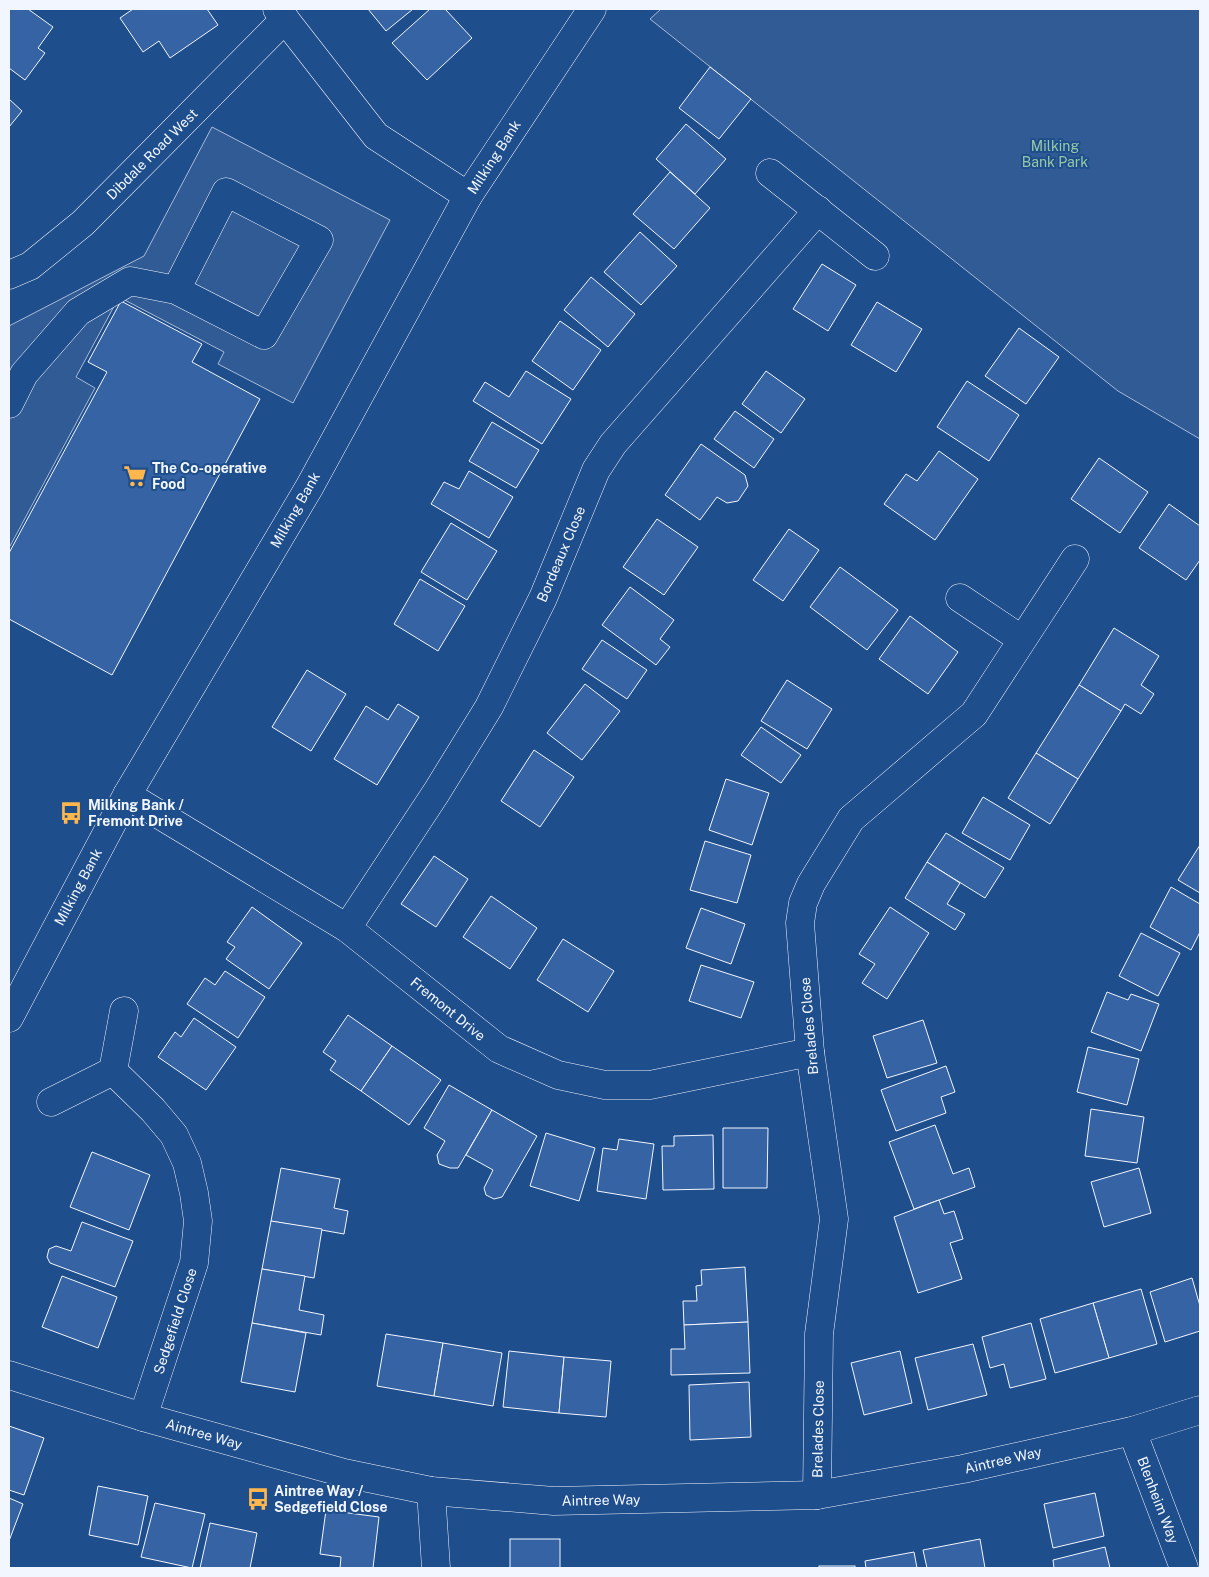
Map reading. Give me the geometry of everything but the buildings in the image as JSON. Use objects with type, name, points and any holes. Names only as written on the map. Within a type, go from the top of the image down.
[{"type":"street","name":"Milking Bank","points":[[9,1018],[127,795],[310,486],[468,196],[592,9]]},
{"type":"street","points":[[281,14],[376,136],[468,196]]},
{"type":"street","name":"Dibdale Road West","points":[[9,275],[30,266],[83,223],[281,14]]},
{"type":"street","points":[[770,173],[875,256]]},
{"type":"street","points":[[9,404],[24,374],[78,312],[130,281],[176,290],[264,335],[319,240],[226,192],[176,290]]},
{"type":"street","name":"Bordeaux Close","points":[[347,928],[436,793],[489,707],[543,598],[596,470],[613,444],[818,210]]},
{"type":"street","name":"Brelades Close","points":[[817,1495],[819,1334],[834,1219],[810,1052],[800,923],[803,903],[811,884],[852,819],[974,714],[1075,558]]},
{"type":"street","points":[[960,598],[1021,639]]},
{"type":"street","name":"Fremont Drive","points":[[127,795],[347,928],[498,1049],[558,1075],[605,1085],[650,1085],[810,1052]]},
{"type":"street","points":[[51,1102],[113,1071],[124,1011]]},
{"type":"street","name":"Sedgefield Close","points":[[113,1071],[153,1110],[174,1135],[186,1164],[194,1193],[198,1221],[194,1263],[142,1417]]},
{"type":"street","name":"Aintree Way","points":[[9,1375],[142,1417],[344,1473],[431,1491],[554,1501],[817,1495],[963,1469],[1132,1431],[1200,1410]]},
{"type":"street","name":"Blenheim Way","points":[[1132,1431],[1184,1568]]},
{"type":"street","points":[[431,1491],[436,1568]]},
{"type":"shaded area","name":"Milking Bank Park","points":[[661,9],[1200,9],[1200,439],[1118,391],[650,19]]},
{"type":"shaded area","points":[[212,127],[390,220],[293,403],[218,364],[224,352],[119,297],[76,377],[95,388],[9,548],[9,326],[144,256]]},
{"type":"place","name":"The Co-operative Food","points":[[135,476]]},
{"type":"place","name":"Milking Bank / Fremont Drive","points":[[71,813]]},
{"type":"place","name":"Aintree Way / Sedgefield Close","points":[[258,1499]]}]
